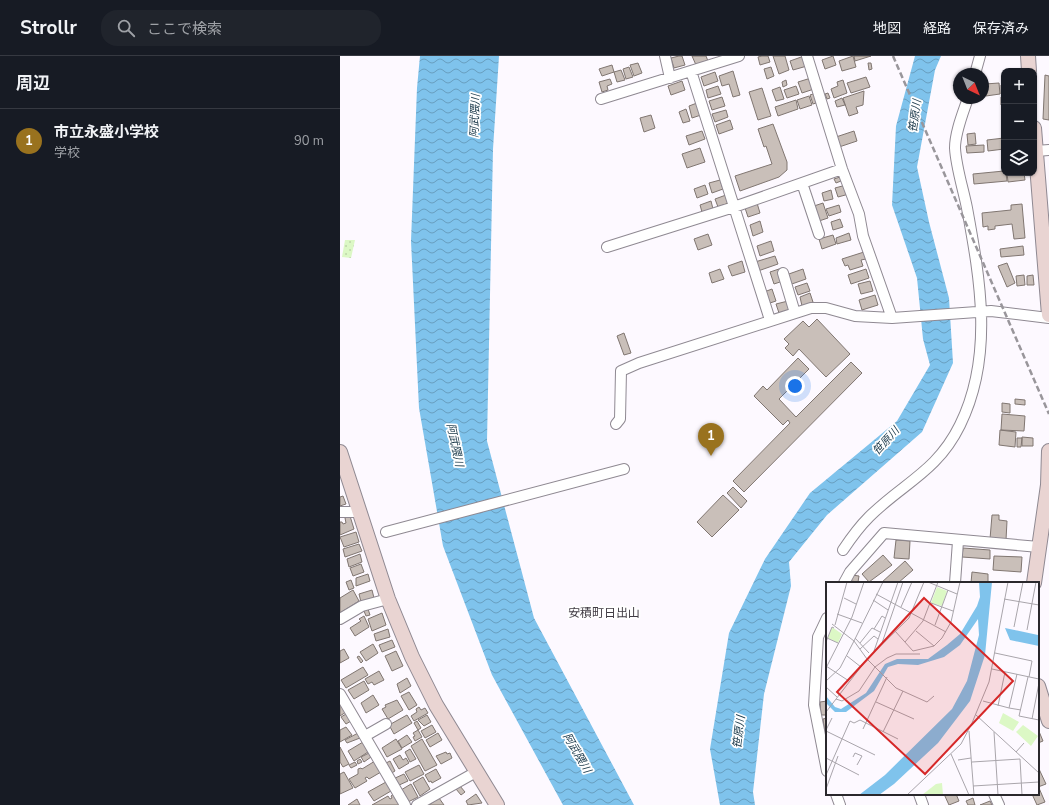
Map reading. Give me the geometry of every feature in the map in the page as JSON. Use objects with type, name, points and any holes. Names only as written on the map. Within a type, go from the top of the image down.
[{"type":"street","points":[[665,56],[670,78]]},
{"type":"street","points":[[601,99],[691,72],[736,56]]},
{"type":"street","points":[[807,56],[842,169],[854,199],[863,236],[895,318]]},
{"type":"street","points":[[977,68],[980,56]]},
{"type":"street","points":[[1028,56],[1029,68]]},
{"type":"street","points":[[691,72],[770,320]]},
{"type":"street","points":[[843,550],[870,516],[922,475],[943,452],[964,416],[976,375],[982,326],[977,263],[955,147],[966,104]]},
{"type":"street","points":[[1037,136],[1042,150],[1049,315]]},
{"type":"street","points":[[607,247],[734,207],[842,169]]},
{"type":"street","points":[[802,183],[819,234]]},
{"type":"street","points":[[854,199],[851,208],[856,235]]},
{"type":"street","points":[[783,273],[795,313]]},
{"type":"street","points":[[616,424],[620,419],[621,371],[638,363],[770,320],[812,308],[826,308],[855,316],[895,318],[1000,311],[1049,318]]},
{"type":"street","points":[[1034,582],[1048,485],[1049,451]]},
{"type":"street","points":[[340,452],[388,599],[412,657],[433,698],[497,805]]},
{"type":"street","points":[[386,532],[624,468]]},
{"type":"street","points":[[340,512],[360,512]]},
{"type":"street","points":[[845,582],[850,572],[884,533],[958,541],[1039,547]]},
{"type":"street","points":[[955,582],[958,541]]},
{"type":"street","points":[[340,619],[362,606],[388,599]]},
{"type":"street","points":[[826,622],[822,637],[814,705],[824,745],[826,762]]},
{"type":"street","points":[[1041,692],[1049,721]]},
{"type":"street","points":[[340,694],[405,805]]},
{"type":"street","points":[[365,736],[386,724]]},
{"type":"street","points":[[418,805],[476,772]]},
{"type":"street","points":[[836,795],[840,805]]},
{"type":"street","points":[[919,795],[923,805]]},
{"type":"street","points":[[994,795],[999,805]]},
{"type":"green space","points":[[345,240],[355,240],[351,258],[342,257]]},
{"type":"water","name":"阿武隈川","points":[[420,56],[499,56],[493,149],[487,441],[534,618],[634,805],[563,805],[492,675],[443,546],[419,408],[411,241],[417,88]]},
{"type":"water","name":"笹原川","points":[[915,56],[941,56],[935,70],[917,167],[929,222],[949,298],[953,363],[922,432],[827,515],[789,562],[791,586],[764,694],[753,792],[755,805],[720,805],[710,749],[729,633],[765,559],[810,493],[897,421],[930,365],[923,339],[917,278],[892,205],[896,126]]},
{"type":"building","points":[[682,56],[685,65],[674,68],[671,58]]},
{"type":"building","points":[[692,56],[706,56],[708,61],[696,65]]},
{"type":"building","points":[[768,56],[770,62],[760,65],[758,57]]},
{"type":"building","points":[[773,56],[785,56],[789,70],[779,74]]},
{"type":"building","points":[[804,56],[807,66],[793,70],[790,61]]},
{"type":"building","points":[[833,56],[836,65],[825,69],[822,60]]},
{"type":"building","points":[[853,56],[856,67],[842,71],[839,61]]},
{"type":"building","points":[[854,56],[871,56],[855,61]]},
{"type":"building","points":[[638,63],[642,73],[634,76],[630,65]]},
{"type":"building","points":[[868,63],[871,63],[872,69],[869,70]]},
{"type":"building","points":[[612,65],[614,72],[602,76],[599,69]]},
{"type":"building","points":[[629,67],[633,77],[626,79],[623,69]]},
{"type":"building","points":[[771,67],[774,76],[767,79],[764,69]]},
{"type":"building","points":[[621,70],[625,80],[617,82],[614,72]]},
{"type":"building","points":[[733,71],[740,95],[733,97],[729,84],[722,86],[719,76]]},
{"type":"building","points":[[715,72],[718,81],[704,86],[701,77]]},
{"type":"building","points":[[1045,75],[1049,76],[1049,120],[1043,119]]},
{"type":"building","points":[[866,77],[870,87],[851,93],[847,83]]},
{"type":"building","points":[[811,78],[814,89],[802,93],[798,82]]},
{"type":"building","points":[[610,79],[612,84],[607,86],[608,90],[602,92],[599,82]]},
{"type":"building","points":[[786,80],[787,85],[783,87],[782,82]]},
{"type":"building","points":[[843,80],[847,93],[834,98],[831,89],[838,86],[837,82]]},
{"type":"building","points":[[682,81],[685,90],[671,95],[668,86]]},
{"type":"building","points":[[999,83],[1000,94],[989,96],[989,84]]},
{"type":"building","points":[[718,86],[721,94],[708,98],[706,90]]},
{"type":"building","points":[[796,86],[799,94],[787,98],[784,90]]},
{"type":"building","points":[[780,87],[784,99],[776,101],[772,90]]},
{"type":"building","points":[[762,88],[771,116],[758,120],[749,92]]},
{"type":"building","points":[[864,91],[863,105],[856,107],[858,113],[849,116],[843,98]]},
{"type":"building","points":[[816,93],[819,102],[813,104],[810,95]]},
{"type":"building","points":[[828,93],[830,98],[827,99],[825,94]]},
{"type":"building","points":[[809,96],[812,105],[800,109],[797,100]]},
{"type":"building","points":[[722,97],[725,106],[712,110],[709,101]]},
{"type":"building","points":[[842,98],[845,105],[837,107],[835,101]]},
{"type":"building","points":[[796,100],[798,109],[778,116],[775,107]]},
{"type":"building","points":[[697,103],[701,115],[692,118],[689,106]]},
{"type":"building","points":[[686,109],[690,121],[683,123],[679,112]]},
{"type":"building","points":[[726,110],[728,117],[715,122],[712,114]]},
{"type":"building","points":[[651,115],[655,128],[644,132],[640,118]]},
{"type":"building","points":[[730,120],[733,129],[719,134],[716,125]]},
{"type":"building","points":[[773,124],[787,162],[787,170],[779,177],[740,191],[735,176],[772,164],[758,129]]},
{"type":"building","points":[[702,131],[705,139],[689,145],[686,136]]},
{"type":"building","points":[[854,131],[857,141],[839,147],[836,137]]},
{"type":"building","points":[[975,133],[976,144],[968,145],[967,134]]},
{"type":"building","points":[[1001,138],[1001,149],[988,151],[987,140]]},
{"type":"building","points":[[984,145],[984,152],[967,153],[966,146]]},
{"type":"building","points":[[700,148],[705,162],[687,168],[682,154]]},
{"type":"building","points":[[1001,171],[1001,176],[1006,176],[1007,181],[974,184],[973,174]]},
{"type":"building","points":[[1007,176],[1024,176],[1025,180],[1008,182]]},
{"type":"building","points":[[840,177],[841,181],[836,183],[834,179]]},
{"type":"building","points":[[720,180],[723,189],[712,193],[709,183]]},
{"type":"building","points":[[705,185],[708,194],[697,198],[694,189]]},
{"type":"building","points":[[846,185],[849,194],[838,197],[835,188]]},
{"type":"building","points":[[831,190],[833,199],[824,201],[822,193]]},
{"type":"building","points":[[726,195],[728,203],[718,207],[715,199]]},
{"type":"building","points":[[711,201],[713,209],[702,212],[700,205]]},
{"type":"building","points":[[757,203],[760,213],[748,217],[745,208]]},
{"type":"building","points":[[823,203],[828,218],[819,221],[814,206]]},
{"type":"building","points":[[1022,204],[1025,238],[1014,239],[1012,224],[995,226],[995,229],[988,230],[988,226],[983,227],[982,213],[1011,210],[1011,205]]},
{"type":"building","points":[[839,205],[841,212],[829,216],[826,209]]},
{"type":"building","points":[[840,219],[843,227],[833,230],[831,222]]},
{"type":"building","points":[[760,221],[763,232],[753,236],[750,225]]},
{"type":"building","points":[[849,233],[851,240],[837,244],[836,238]]},
{"type":"building","points":[[708,234],[712,245],[698,250],[694,239]]},
{"type":"building","points":[[833,235],[836,244],[822,249],[819,239]]},
{"type":"building","points":[[771,241],[774,251],[760,256],[757,246]]},
{"type":"building","points":[[1023,246],[1024,255],[1001,257],[1000,249]]},
{"type":"building","points":[[864,252],[866,259],[861,260],[863,266],[850,270],[848,265],[845,266],[842,259]]},
{"type":"building","points":[[775,256],[778,264],[758,271],[755,262]]},
{"type":"building","points":[[742,261],[745,272],[732,276],[728,266]]},
{"type":"building","points":[[1007,263],[1015,283],[1007,287],[998,266]]},
{"type":"building","points":[[720,269],[724,279],[712,283],[709,273]]},
{"type":"building","points":[[779,269],[783,281],[774,284],[770,272]]},
{"type":"building","points":[[803,269],[806,279],[789,285],[786,275]]},
{"type":"building","points":[[866,269],[869,278],[851,284],[848,275]]},
{"type":"building","points":[[1024,275],[1025,285],[1017,286],[1016,276]]},
{"type":"building","points":[[1033,275],[1034,285],[1027,285],[1027,276]]},
{"type":"building","points":[[870,281],[873,291],[861,294],[858,284]]},
{"type":"building","points":[[807,283],[810,291],[798,295],[795,287]]},
{"type":"building","points":[[772,289],[776,301],[767,304],[764,292]]},
{"type":"building","points":[[810,293],[813,302],[802,306],[800,297]]},
{"type":"building","points":[[875,295],[878,305],[862,310],[859,300]]},
{"type":"building","points":[[788,301],[791,309],[779,313],[776,304]]},
{"type":"building","points":[[817,319],[850,354],[826,377],[799,349],[793,356],[785,348],[789,344],[784,339],[803,321],[809,327]]},
{"type":"building","points":[[624,333],[631,353],[624,355],[617,336]]},
{"type":"building","points":[[798,358],[809,369],[779,399],[796,417],[851,362],[862,373],[744,492],[733,481],[790,423],[788,420],[783,425],[754,396],[763,386],[767,390]]},
{"type":"building","points":[[1015,399],[1025,400],[1025,405],[1015,404]]},
{"type":"building","points":[[1002,403],[1010,404],[1010,413],[1002,412]]},
{"type":"building","points":[[1002,414],[1025,416],[1024,431],[1001,430]]},
{"type":"building","points":[[1000,430],[1016,432],[1015,447],[999,445]]},
{"type":"building","points":[[1022,437],[1033,438],[1033,446],[1022,446]]},
{"type":"building","points":[[1017,438],[1022,438],[1021,447],[1017,447]]},
{"type":"building","points":[[733,487],[747,501],[741,508],[727,493]]},
{"type":"building","points":[[723,495],[739,510],[712,537],[697,522]]},
{"type":"building","points":[[343,496],[346,504],[340,506],[340,497]]},
{"type":"building","points":[[992,515],[999,515],[999,520],[1007,521],[1006,540],[990,539]]},
{"type":"building","points":[[350,516],[354,529],[340,535],[340,522],[343,524],[346,523],[345,518]]},
{"type":"building","points":[[356,532],[359,542],[344,547],[340,537]]},
{"type":"building","points":[[896,540],[910,541],[909,559],[894,558]]},
{"type":"building","points":[[359,544],[362,551],[345,557],[343,549]]},
{"type":"building","points":[[963,548],[990,550],[990,559],[962,557]]},
{"type":"building","points":[[360,554],[362,562],[349,567],[347,559]]},
{"type":"building","points":[[883,555],[892,565],[869,582],[862,574]]},
{"type":"building","points":[[994,556],[1022,557],[1021,572],[993,570]]},
{"type":"building","points":[[905,561],[913,570],[899,582],[882,582]]},
{"type":"building","points":[[361,564],[364,572],[353,576],[350,568]]},
{"type":"building","points":[[972,572],[988,574],[988,582],[971,582]]},
{"type":"building","points":[[368,574],[370,581],[356,586],[356,578]]},
{"type":"building","points":[[852,575],[859,576],[858,582],[851,581]]},
{"type":"building","points":[[351,580],[354,588],[349,590],[346,582]]},
{"type":"building","points":[[353,590],[359,601],[340,613],[340,598]]},
{"type":"building","points":[[372,590],[374,598],[361,602],[359,594]]},
{"type":"building","points":[[368,609],[370,615],[366,616],[364,611]]},
{"type":"building","points":[[382,613],[386,625],[372,631],[368,619]]},
{"type":"building","points":[[364,616],[369,627],[355,636],[350,628],[361,621],[359,619]]},
{"type":"building","points":[[388,629],[390,637],[376,641],[374,634]]},
{"type":"building","points":[[392,640],[395,647],[382,652],[379,645]]},
{"type":"building","points":[[373,644],[378,653],[366,661],[360,652]]},
{"type":"building","points":[[344,649],[349,658],[340,663],[340,651]]},
{"type":"building","points":[[396,651],[403,666],[392,671],[385,656]]},
{"type":"building","points":[[359,656],[363,661],[361,663],[357,657]]},
{"type":"building","points":[[363,667],[368,675],[346,688],[341,680]]},
{"type":"building","points":[[379,671],[384,680],[374,685],[372,682],[368,684],[365,679]]},
{"type":"building","points":[[407,678],[411,686],[400,693],[397,684]]},
{"type":"building","points":[[364,681],[369,690],[354,699],[348,690]]},
{"type":"building","points":[[409,692],[417,705],[409,710],[401,696]]},
{"type":"building","points":[[373,695],[379,705],[366,713],[361,703]]},
{"type":"building","points":[[397,700],[403,710],[388,719],[382,709],[386,707],[385,705]]},
{"type":"building","points":[[826,701],[826,715],[821,715],[820,702]]},
{"type":"building","points":[[340,704],[346,712],[340,716]]},
{"type":"building","points":[[419,707],[421,710],[425,708],[428,713],[414,721],[411,716],[417,712],[416,709]]},
{"type":"building","points":[[346,714],[351,721],[346,724],[341,717]]},
{"type":"building","points":[[407,715],[412,723],[394,734],[389,725]]},
{"type":"building","points":[[427,715],[431,722],[424,726],[418,720]]},
{"type":"building","points":[[826,718],[826,733],[825,733],[823,719]]},
{"type":"building","points":[[417,721],[421,728],[418,730],[414,723]]},
{"type":"building","points":[[432,725],[436,732],[425,738],[421,731]]},
{"type":"building","points":[[346,727],[352,735],[340,742],[340,730]]},
{"type":"building","points":[[418,730],[422,737],[415,741],[413,737],[415,736],[413,733]]},
{"type":"building","points":[[1039,731],[1043,741],[1039,743]]},
{"type":"building","points":[[358,733],[360,738],[347,743],[345,740]]},
{"type":"building","points":[[438,733],[442,740],[430,747],[426,740]]},
{"type":"building","points":[[407,735],[412,742],[402,748],[398,741]]},
{"type":"building","points":[[396,739],[402,749],[387,757],[382,748]]},
{"type":"building","points":[[422,739],[437,765],[425,771],[411,746]]},
{"type":"building","points":[[363,742],[368,752],[354,761],[348,751]]},
{"type":"building","points":[[340,747],[349,764],[343,767],[340,762]]},
{"type":"building","points":[[410,749],[416,759],[410,762],[405,752]]},
{"type":"building","points":[[446,752],[447,754],[450,753],[452,758],[441,764],[436,756]]},
{"type":"building","points":[[369,753],[371,757],[364,762],[361,757]]},
{"type":"building","points":[[400,755],[403,760],[406,758],[409,763],[399,769],[393,759]]},
{"type":"building","points":[[360,759],[362,762],[358,764],[357,761]]},
{"type":"building","points":[[375,761],[381,772],[369,779],[367,777],[365,778],[367,781],[355,788],[349,779],[358,774],[358,769],[362,769]]},
{"type":"building","points":[[390,761],[395,771],[390,774],[384,764]]},
{"type":"building","points":[[355,762],[357,765],[351,768],[349,765]]},
{"type":"building","points":[[419,765],[424,774],[410,781],[405,772]]},
{"type":"building","points":[[436,769],[441,778],[432,783],[431,781],[429,782],[425,775]]},
{"type":"building","points":[[1039,769],[1046,784],[1039,787]]},
{"type":"building","points":[[344,772],[353,788],[340,794],[340,774]]},
{"type":"building","points":[[404,774],[408,781],[397,786],[393,779]]},
{"type":"building","points":[[423,777],[430,789],[420,796],[413,783]]},
{"type":"building","points":[[386,782],[391,791],[374,801],[368,792]]},
{"type":"building","points":[[411,784],[418,797],[408,802],[401,790]]},
{"type":"building","points":[[460,786],[465,792],[461,795],[456,789]]},
{"type":"building","points":[[1039,788],[1045,802],[1037,805],[1032,795],[1039,795]]},
{"type":"building","points":[[395,793],[401,805],[372,805],[388,796],[390,799],[392,798],[391,796]]},
{"type":"building","points":[[476,794],[482,803],[468,805],[466,801]]},
{"type":"building","points":[[944,795],[956,795],[959,801],[949,805]]},
{"type":"building","points":[[439,798],[444,805],[429,805]]},
{"type":"building","points":[[973,798],[975,805],[968,805],[966,801]]},
{"type":"building","points":[[357,799],[360,805],[348,805]]},
{"type":"building","points":[[990,801],[992,805],[980,805]]},
{"type":"railway","points":[[893,56],[1049,414]]},
{"type":"place","name":"市立永盛小学校","points":[[711,456]]},
{"type":"district","name":"安積町日出山","points":[[604,613]]}]
